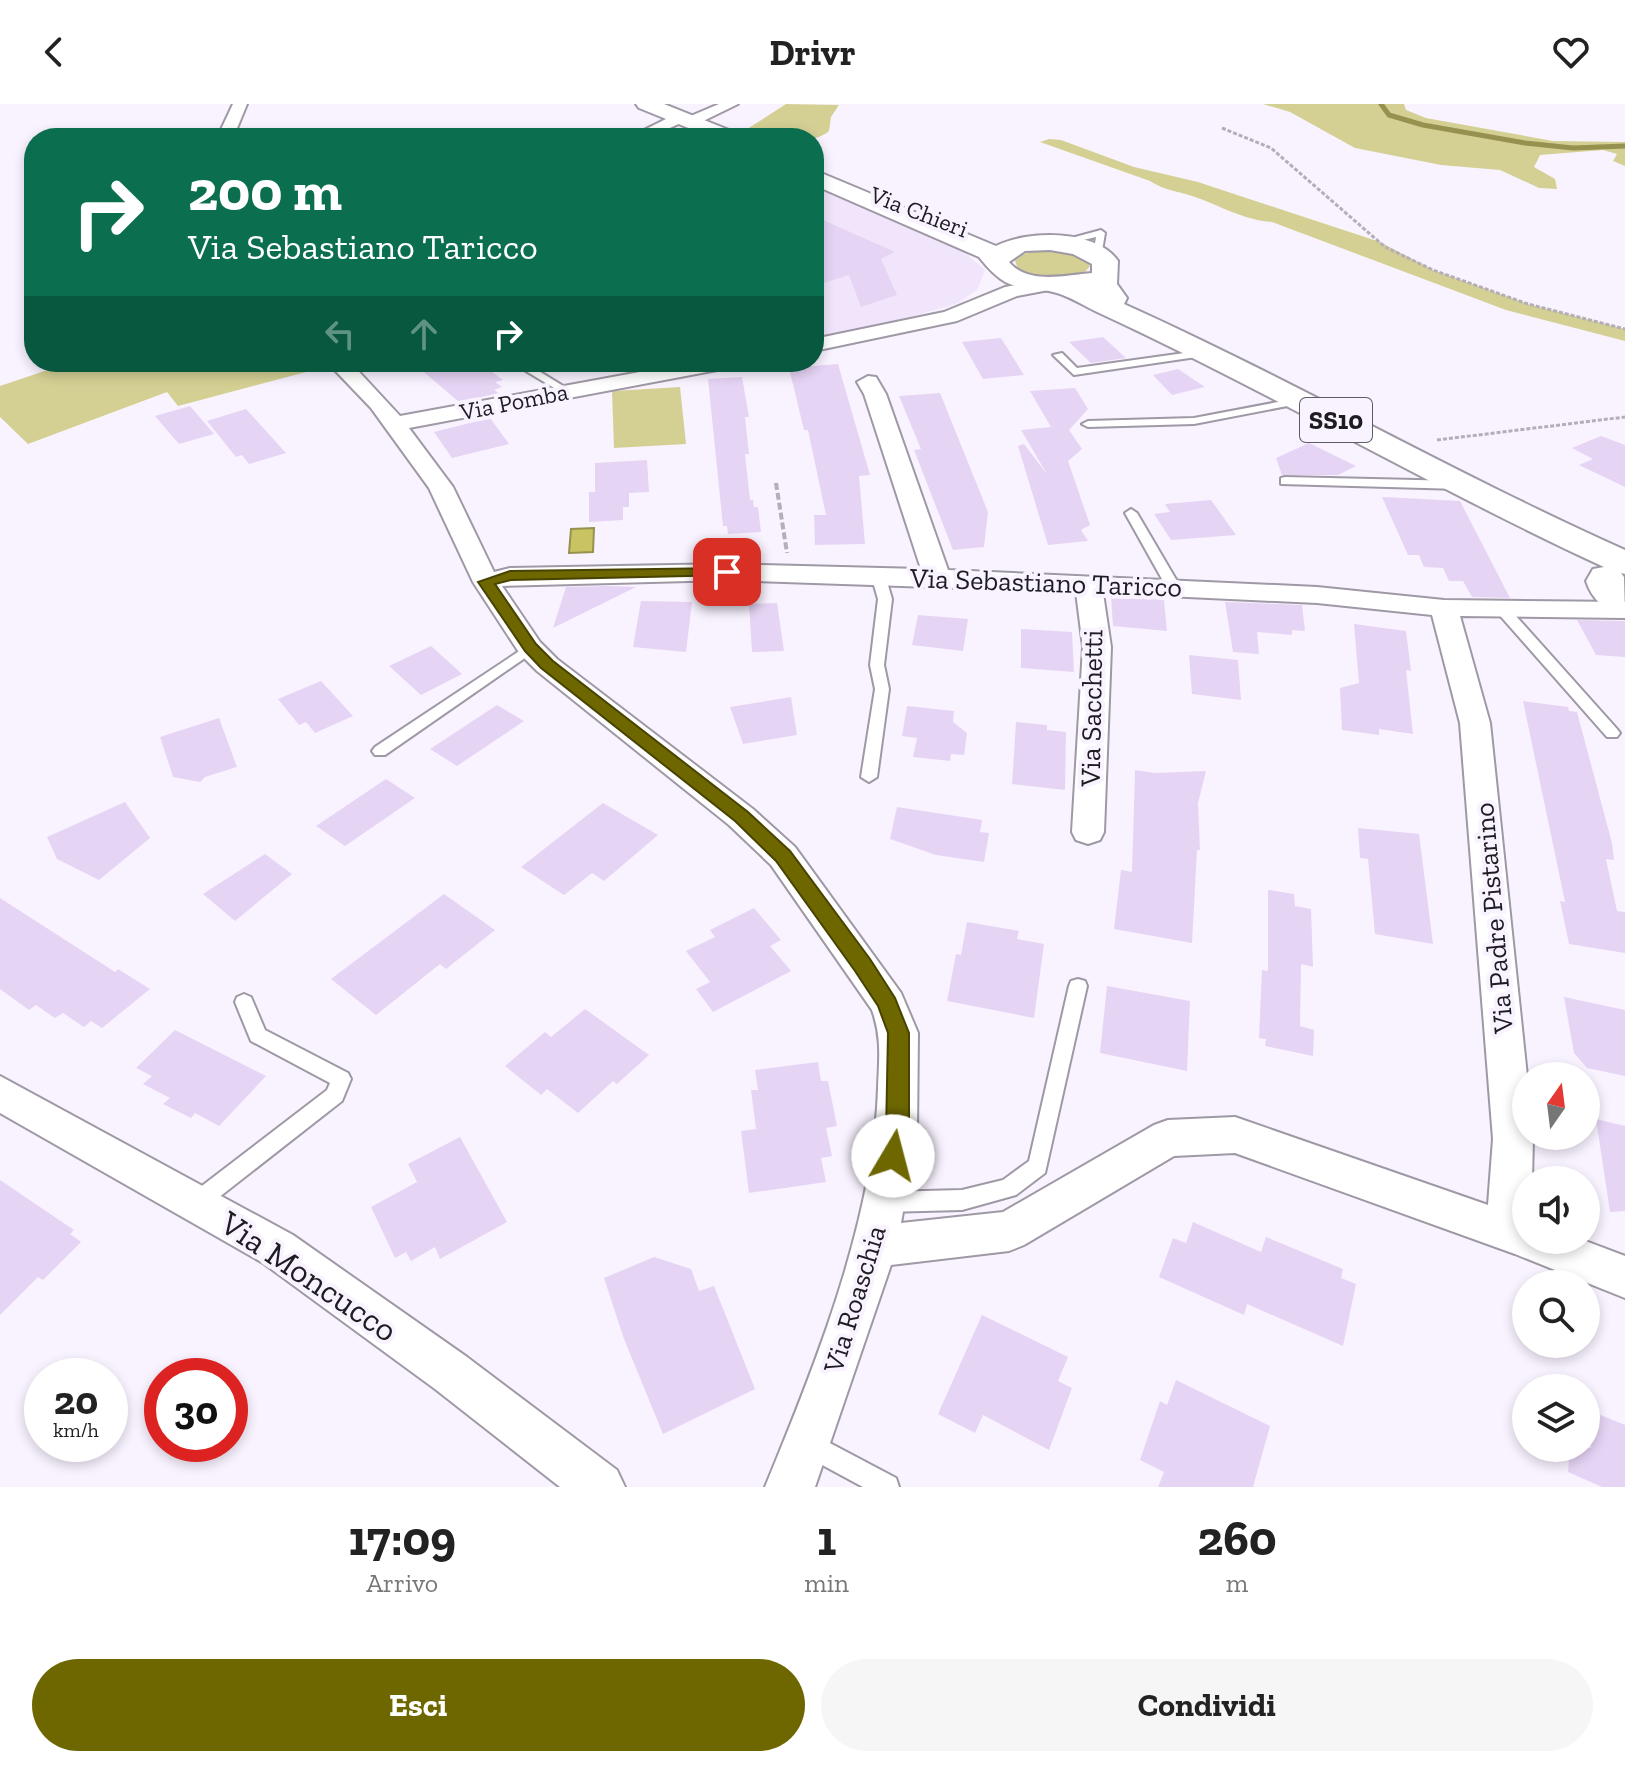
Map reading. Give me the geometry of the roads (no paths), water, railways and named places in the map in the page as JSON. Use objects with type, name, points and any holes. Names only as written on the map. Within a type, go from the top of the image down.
[{"type":"main road","points":[[646,104],[700,128]]},
{"type":"main road","name":"Via Chieri","points":[[824,174],[952,227],[1026,244],[1058,243],[1100,265]]},
{"type":"main road","name":"Via Chieri","points":[[824,181],[959,238],[1030,283],[1055,286],[1155,327]]},
{"type":"main road","name":"Via Chieri","points":[[1001,266],[1002,253],[1026,244]]},
{"type":"main road","points":[[1055,286],[1080,284],[1100,265]]},
{"type":"main road","points":[[1100,265],[1104,285],[1116,300],[1155,327]]},
{"type":"main road","name":"SS10","points":[[1155,327],[1517,514],[1618,590]]},
{"type":"street","points":[[229,128],[240,104]]},
{"type":"street","points":[[657,128],[731,104]]},
{"type":"street","points":[[984,302],[1000,288],[1001,266]]},
{"type":"street","points":[[824,343],[950,317],[1012,291],[1055,286]]},
{"type":"street","name":"Via Roaschia","points":[[348,372],[379,403],[441,487],[486,582],[530,648],[547,665],[741,817],[783,856],[888,1004],[899,1033],[897,1133],[875,1246],[790,1487]]},
{"type":"street","name":"Via Pomba","points":[[394,424],[568,392],[654,372]]},
{"type":"street","points":[[868,382],[875,394],[937,578]]},
{"type":"street","name":"Via Sebastiano Taricco","points":[[486,582],[510,576],[572,574],[878,575],[1317,595],[1444,608],[1501,608],[1618,590]]},
{"type":"street","name":"Via Sacchetti","points":[[1088,584],[1097,647],[1088,832]]},
{"type":"street","name":"Via Padre Pistarino","points":[[1444,608],[1475,723],[1515,1166]]},
{"type":"street","name":"Via Moncucco","points":[[0,1093],[278,1249],[451,1373],[600,1487]]},
{"type":"street","points":[[875,1246],[1009,1231],[1168,1138],[1235,1135],[1512,1234]]},
{"type":"street","points":[[1565,1254],[1625,1277]]},
{"type":"lane","points":[[1058,355],[1074,372],[1207,352]]},
{"type":"lane","points":[[533,372],[568,392]]},
{"type":"lane","points":[[1088,424],[1194,421],[1299,401]]},
{"type":"lane","points":[[1285,481],[1462,485]]},
{"type":"lane","points":[[1131,513],[1174,588]]},
{"type":"lane","points":[[869,777],[882,689],[877,665],[885,599],[878,575]]},
{"type":"lane","points":[[1501,608],[1612,733]]},
{"type":"lane","points":[[380,751],[530,648]]},
{"type":"lane","points":[[883,1202],[962,1200],[1009,1188],[1038,1166],[1078,986]]},
{"type":"lane","points":[[197,1202],[335,1095],[341,1079],[258,1035],[244,1002]]},
{"type":"lane","points":[[808,1443],[887,1487]]},
{"type":"waterway","points":[[1381,104],[1389,115],[1423,125],[1525,143],[1573,148],[1625,146]]}]
